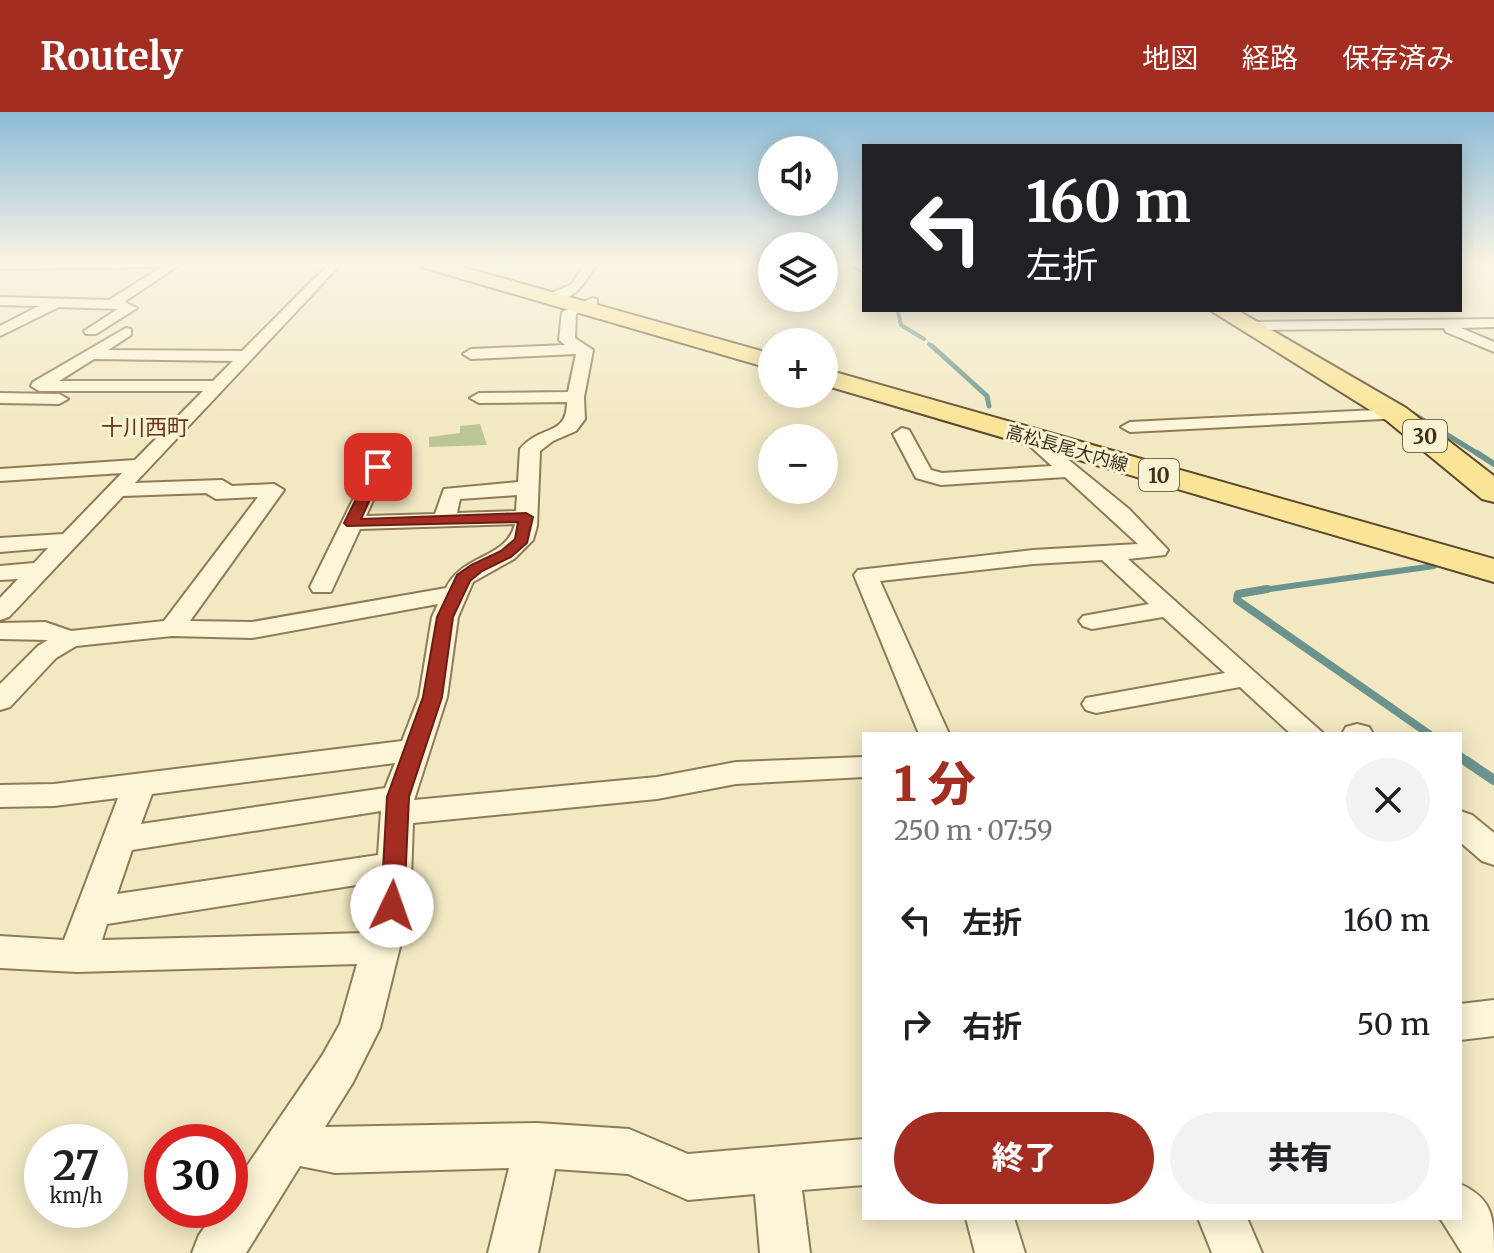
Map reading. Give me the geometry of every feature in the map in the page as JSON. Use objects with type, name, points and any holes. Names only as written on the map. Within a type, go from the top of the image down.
[{"type":"main road","points":[[623,316],[758,358]]},
{"type":"main road","points":[[630,316],[758,350]]},
{"type":"main road","name":"30","points":[[1232,316],[1396,414],[1494,492]]},
{"type":"main road","name":"高松長尾大内線","points":[[838,373],[1494,556]]},
{"type":"main road","name":"高松長尾大内線","points":[[838,381],[1494,571]]},
{"type":"street","points":[[0,332],[31,316]]},
{"type":"street","points":[[75,341],[116,316]]},
{"type":"street","points":[[0,612],[285,316]]},
{"type":"street","points":[[217,1253],[337,1070],[359,1028],[392,906],[398,805],[433,697],[445,617],[463,578],[506,554],[522,540],[530,449],[546,437],[570,427],[576,419],[575,397],[585,350],[567,340],[568,316]]},
{"type":"street","points":[[1249,326],[1440,317],[1465,324],[1494,323]]},
{"type":"street","points":[[1440,317],[1494,347]]},
{"type":"street","points":[[126,332],[39,386],[211,393]]},
{"type":"street","points":[[471,354],[582,349]]},
{"type":"street","points":[[90,354],[247,356]]},
{"type":"street","points":[[41,368],[232,370]]},
{"type":"street","points":[[0,398],[211,393]]},
{"type":"street","points":[[479,398],[575,397]]},
{"type":"street","points":[[1130,427],[1396,414]]},
{"type":"street","points":[[902,434],[923,474],[941,479],[1069,471]]},
{"type":"street","points":[[933,732],[866,575],[1033,557],[1157,550],[1121,514],[1041,447],[1048,443]]},
{"type":"street","points":[[0,475],[141,466]]},
{"type":"street","points":[[322,587],[378,467]]},
{"type":"street","points":[[117,490],[222,486],[216,493],[274,490],[172,628]]},
{"type":"street","points":[[352,523],[444,520],[526,503]]},
{"type":"street","points":[[0,545],[69,540]]},
{"type":"street","points":[[1109,554],[1307,732]]},
{"type":"street","points":[[0,573],[40,570]]},
{"type":"street","points":[[0,701],[47,652],[69,639],[172,628],[252,630],[454,594]]},
{"type":"street","points":[[1092,621],[1169,608]]},
{"type":"street","points":[[0,631],[45,630],[69,639]]},
{"type":"street","points":[[1096,704],[1247,678]]},
{"type":"street","points":[[0,796],[54,795],[414,750]]},
{"type":"street","points":[[119,840],[398,805],[657,788],[736,773],[862,767]]},
{"type":"street","points":[[77,956],[139,784]]},
{"type":"street","points":[[1462,825],[1494,852]]},
{"type":"street","points":[[93,912],[394,866]]},
{"type":"street","points":[[0,952],[77,956],[381,948]]},
{"type":"street","points":[[1462,1022],[1494,1018]]},
{"type":"street","points":[[290,1142],[335,1151],[537,1145],[629,1152],[688,1177],[862,1162]]},
{"type":"street","points":[[513,1253],[537,1145]]},
{"type":"street","points":[[776,1170],[785,1253]]},
{"type":"street","points":[[1462,1211],[1491,1253]]},
{"type":"street","points":[[991,1220],[1000,1253]]},
{"type":"street","points":[[1223,1220],[1237,1253]]},
{"type":"green space","points":[[480,424],[487,445],[429,447],[429,437],[460,433],[460,426]]},
{"type":"waterway","points":[[899,316],[901,325],[924,339]]},
{"type":"waterway","points":[[929,344],[934,348]]},
{"type":"waterway","points":[[932,346],[987,396],[989,406]]},
{"type":"waterway","points":[[1413,414],[1480,455]]},
{"type":"waterway","points":[[1477,453],[1494,464]]},
{"type":"waterway","points":[[1257,591],[1434,566]]},
{"type":"waterway","points":[[1257,591],[1267,589]]},
{"type":"waterway","points":[[1257,591],[1238,594],[1237,600],[1426,732]]},
{"type":"waterway","points":[[1462,758],[1469,763]]},
{"type":"waterway","points":[[1466,761],[1494,780]]},
{"type":"district","name":"十川西町","points":[[145,427]]},
{"type":"route","points":[[378,467],[352,523],[526,517],[522,540],[506,554],[463,578],[445,617],[433,697],[398,797],[392,906]]}]
